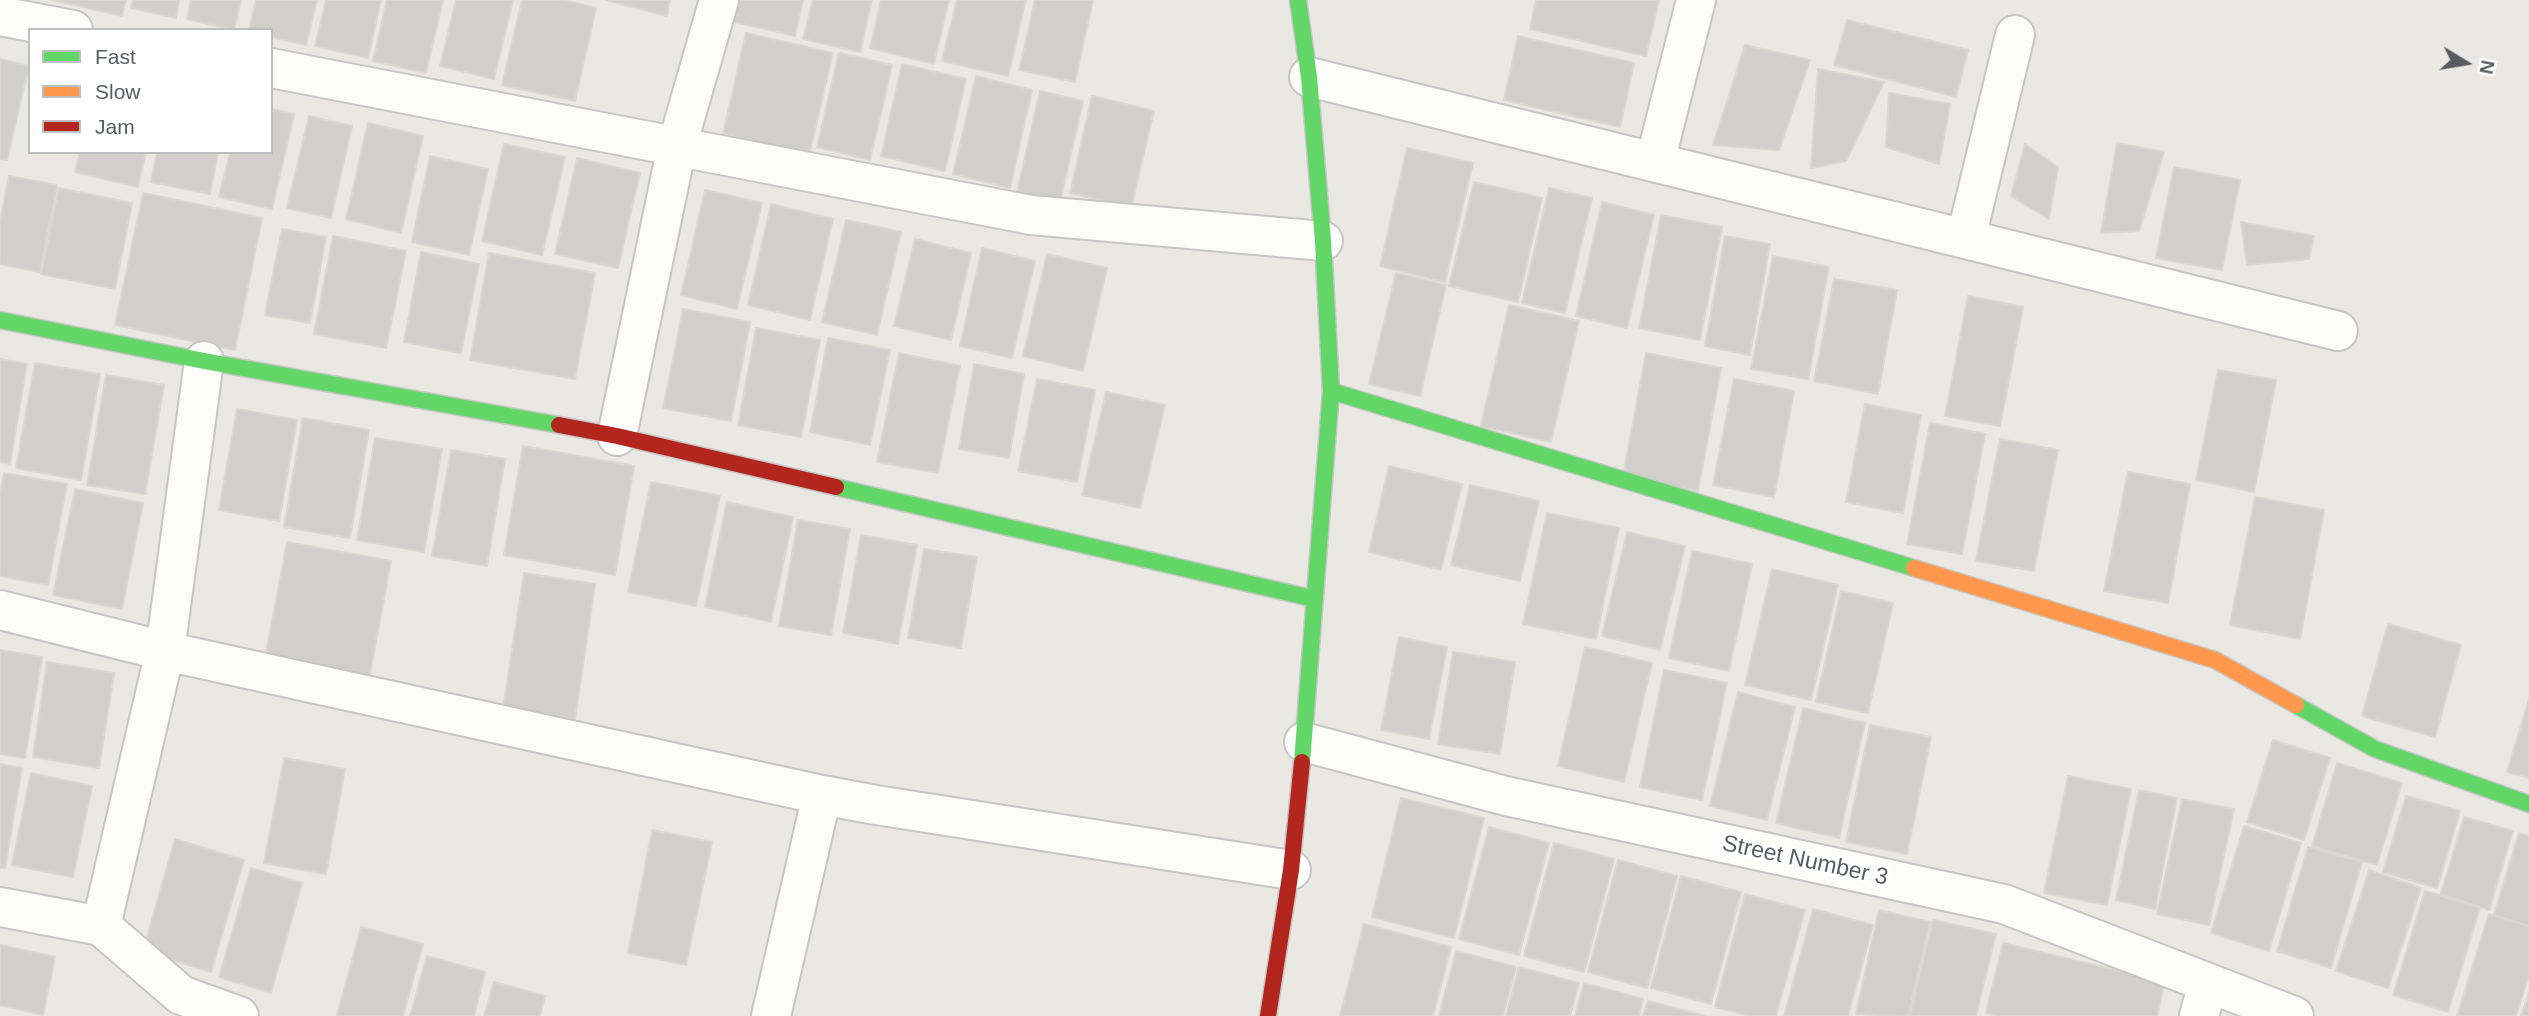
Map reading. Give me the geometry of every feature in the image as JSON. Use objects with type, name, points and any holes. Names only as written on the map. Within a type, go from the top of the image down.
[{"type":"street","points":[[617,436],[677,146],[719,0]]},
{"type":"street","points":[[1268,1016],[1290,870],[1304,742],[1331,391],[1323,240],[1309,77],[1298,0]]},
{"type":"street","points":[[1655,162],[1696,0]]},
{"type":"street","points":[[0,16],[63,28]]},
{"type":"street","points":[[1966,238],[2015,35]]},
{"type":"street","points":[[273,68],[1031,215],[1323,240]]},
{"type":"street","points":[[1309,77],[2338,331]]},
{"type":"street","points":[[0,320],[617,436],[1315,599]]},
{"type":"street","points":[[101,926],[165,651],[204,360]]},
{"type":"street","points":[[1331,391],[2215,660],[2375,748],[2529,804]]},
{"type":"street","points":[[0,610],[165,651],[822,795],[1290,870]]},
{"type":"street","name":"Street Number 3","points":[[1304,742],[1506,796],[2004,904],[2203,999],[2294,1016]]},
{"type":"street","points":[[771,1016],[822,795]]},
{"type":"street","points":[[0,907],[101,926],[181,995],[239,1016]]},
{"type":"building","points":[[52,0],[126,0],[122,16]]},
{"type":"building","points":[[133,0],[179,0],[176,18],[131,8]]},
{"type":"building","points":[[191,0],[241,0],[234,28],[187,19]]},
{"type":"building","points":[[256,0],[317,0],[306,45],[273,37],[273,28],[249,28]]},
{"type":"building","points":[[326,0],[381,0],[368,58],[315,46]]},
{"type":"building","points":[[387,0],[443,0],[426,73],[373,61]]},
{"type":"building","points":[[456,0],[513,0],[494,79],[440,66]]},
{"type":"building","points":[[522,0],[564,0],[596,8],[575,101],[502,85]]},
{"type":"building","points":[[606,0],[670,0],[667,16]]},
{"type":"building","points":[[731,0],[803,0],[795,36],[726,20]]},
{"type":"building","points":[[813,0],[872,0],[860,52],[803,39]]},
{"type":"building","points":[[881,0],[949,0],[934,64],[870,48]]},
{"type":"building","points":[[957,0],[1026,0],[1008,76],[942,61]]},
{"type":"building","points":[[1035,0],[1093,0],[1075,82],[1019,70]]},
{"type":"building","points":[[1536,0],[1659,0],[1646,56],[1530,29]]},
{"type":"building","points":[[1847,20],[1968,50],[1956,97],[1834,65]]},
{"type":"building","points":[[746,33],[833,53],[809,155],[723,134]]},
{"type":"building","points":[[1518,36],[1634,63],[1620,127],[1504,100]]},
{"type":"building","points":[[1745,45],[1810,60],[1779,150],[1713,145]]},
{"type":"building","points":[[839,53],[892,65],[870,160],[817,147]]},
{"type":"building","points":[[0,59],[28,66],[28,70],[7,160],[0,159]]},
{"type":"building","points":[[902,64],[966,79],[945,171],[881,156]]},
{"type":"building","points":[[1818,69],[1884,82],[1846,161],[1811,168]]},
{"type":"building","points":[[976,76],[1032,90],[1010,188],[953,174]]},
{"type":"building","points":[[1040,91],[1083,101],[1060,202],[1017,192]]},
{"type":"building","points":[[1889,93],[1950,104],[1939,164],[1886,147]]},
{"type":"building","points":[[1092,96],[1154,111],[1131,208],[1070,193]]},
{"type":"building","points":[[273,109],[294,114],[272,209],[219,197],[230,154],[273,154]]},
{"type":"building","points":[[309,116],[352,126],[331,218],[287,208]]},
{"type":"building","points":[[368,123],[423,136],[401,233],[346,219]]},
{"type":"building","points":[[2117,143],[2164,152],[2139,231],[2101,233]]},
{"type":"building","points":[[504,144],[565,157],[542,255],[482,241]]},
{"type":"building","points":[[2025,144],[2058,167],[2049,219],[2011,196]]},
{"type":"building","points":[[1407,148],[1473,163],[1445,282],[1380,266]]},
{"type":"building","points":[[80,154],[146,154],[138,187],[75,172]]},
{"type":"building","points":[[157,154],[218,154],[210,194],[151,182]]},
{"type":"building","points":[[430,156],[488,169],[469,255],[412,242]]},
{"type":"building","points":[[577,158],[640,173],[618,268],[555,254]]},
{"type":"building","points":[[2174,167],[2240,180],[2222,270],[2156,258]]},
{"type":"building","points":[[9,176],[57,185],[40,272],[0,264],[0,222]]},
{"type":"building","points":[[1474,182],[1542,198],[1518,302],[1449,286]]},
{"type":"building","points":[[59,188],[132,203],[115,289],[41,274]]},
{"type":"building","points":[[1549,188],[1592,198],[1565,313],[1522,303]]},
{"type":"building","points":[[705,190],[762,203],[737,309],[681,295]]},
{"type":"building","points":[[143,193],[262,218],[235,350],[115,325]]},
{"type":"building","points":[[1602,202],[1654,215],[1627,328],[1576,316]]},
{"type":"building","points":[[771,204],[833,219],[810,320],[748,305]]},
{"type":"building","points":[[1661,215],[1722,227],[1700,340],[1639,328]]},
{"type":"building","points":[[846,220],[901,232],[877,335],[822,322]]},
{"type":"building","points":[[2241,222],[2314,236],[2309,259],[2247,265]]},
{"type":"building","points":[[282,229],[326,237],[310,323],[265,315]]},
{"type":"building","points":[[333,236],[406,251],[386,348],[314,334]]},
{"type":"building","points":[[1725,236],[1770,244],[1750,355],[1705,346]]},
{"type":"building","points":[[915,239],[971,253],[951,340],[894,326]]},
{"type":"building","points":[[982,248],[1035,261],[1012,358],[960,346]]},
{"type":"building","points":[[421,252],[479,264],[461,353],[404,342]]},
{"type":"building","points":[[489,253],[595,273],[575,379],[470,360]]},
{"type":"building","points":[[1047,254],[1107,268],[1083,371],[1023,356]]},
{"type":"building","points":[[1773,256],[1829,267],[1808,379],[1751,369]]},
{"type":"building","points":[[1396,273],[1446,285],[1420,396],[1369,384]]},
{"type":"building","points":[[1834,279],[1897,290],[1878,394],[1814,381]]},
{"type":"building","points":[[1968,296],[2023,307],[2000,426],[1945,416]]},
{"type":"building","points":[[1509,305],[1579,321],[1551,442],[1481,426]]},
{"type":"building","points":[[683,309],[750,322],[731,421],[663,408]]},
{"type":"building","points":[[756,328],[820,340],[801,437],[738,425]]},
{"type":"building","points":[[828,338],[890,350],[870,445],[810,432]]},
{"type":"building","points":[[899,353],[960,366],[938,473],[877,462]]},
{"type":"building","points":[[1646,353],[1721,368],[1698,491],[1623,477]]},
{"type":"building","points":[[0,359],[27,364],[10,464],[0,462]]},
{"type":"building","points":[[35,363],[100,374],[81,480],[16,468]]},
{"type":"building","points":[[974,364],[1024,374],[1009,458],[959,449]]},
{"type":"building","points":[[2218,370],[2276,380],[2254,492],[2196,480]]},
{"type":"building","points":[[106,375],[164,385],[145,494],[87,485]]},
{"type":"building","points":[[1037,379],[1095,390],[1077,482],[1018,471]]},
{"type":"building","points":[[1734,379],[1794,391],[1774,497],[1713,485]]},
{"type":"building","points":[[1106,392],[1165,405],[1140,508],[1082,495]]},
{"type":"building","points":[[1865,404],[1921,415],[1903,513],[1846,502]]},
{"type":"building","points":[[237,409],[297,420],[279,521],[219,510]]},
{"type":"building","points":[[303,418],[369,430],[350,538],[284,527]]},
{"type":"building","points":[[1930,423],[1985,434],[1962,554],[1907,544]]},
{"type":"building","points":[[375,438],[442,449],[424,552],[357,540]]},
{"type":"building","points":[[2000,439],[2058,450],[2034,571],[1976,561]]},
{"type":"building","points":[[523,446],[634,466],[615,575],[504,555]]},
{"type":"building","points":[[451,450],[505,459],[487,566],[432,556]]},
{"type":"building","points":[[1389,466],[1462,484],[1441,570],[1369,552]]},
{"type":"building","points":[[2128,472],[2190,484],[2168,603],[2104,591]]},
{"type":"building","points":[[4,473],[67,484],[48,585],[0,576],[0,495]]},
{"type":"building","points":[[651,482],[720,496],[696,606],[628,592]]},
{"type":"building","points":[[1470,485],[1539,501],[1520,581],[1451,565]]},
{"type":"building","points":[[75,489],[143,503],[122,609],[53,595]]},
{"type":"building","points":[[2255,497],[2324,510],[2300,639],[2230,625]]},
{"type":"building","points":[[727,502],[793,517],[771,622],[705,607]]},
{"type":"building","points":[[1547,513],[1619,528],[1596,639],[1523,624]]},
{"type":"building","points":[[798,520],[850,529],[831,635],[779,626]]},
{"type":"building","points":[[1627,532],[1685,546],[1660,650],[1602,636]]},
{"type":"building","points":[[861,535],[917,545],[898,644],[843,633]]},
{"type":"building","points":[[287,542],[391,561],[367,689],[263,669]]},
{"type":"building","points":[[924,549],[977,557],[961,648],[908,638]]},
{"type":"building","points":[[1692,551],[1752,564],[1729,671],[1669,658]]},
{"type":"building","points":[[1772,569],[1838,585],[1811,700],[1745,685]]},
{"type":"building","points":[[524,573],[595,584],[575,719],[503,709]]},
{"type":"building","points":[[1841,591],[1893,603],[1868,713],[1816,702]]},
{"type":"building","points":[[2388,624],[2461,645],[2435,737],[2362,716]]},
{"type":"building","points":[[1399,637],[1447,647],[1429,739],[1381,730]]},
{"type":"building","points":[[1585,647],[1652,663],[1624,782],[1558,766]]},
{"type":"building","points":[[0,650],[42,657],[25,758],[0,754]]},
{"type":"building","points":[[1453,652],[1515,662],[1500,754],[1438,744]]},
{"type":"building","points":[[47,662],[114,673],[99,768],[33,757]]},
{"type":"building","points":[[1664,670],[1727,683],[1702,800],[1640,787]]},
{"type":"building","points":[[1738,692],[1795,707],[1767,820],[1710,806]]},
{"type":"building","points":[[2529,699],[2529,778],[2507,772]]},
{"type":"building","points":[[1803,708],[1865,723],[1839,838],[1776,823]]},
{"type":"building","points":[[1870,725],[1931,737],[1907,854],[1846,842]]},
{"type":"building","points":[[2273,740],[2330,758],[2304,840],[2247,822]]},
{"type":"building","points":[[284,758],[345,769],[326,874],[264,863]]},
{"type":"building","points":[[2337,763],[2402,783],[2377,865],[2312,846]]},
{"type":"building","points":[[0,764],[22,768],[5,868],[0,868]]},
{"type":"building","points":[[31,773],[92,786],[73,877],[12,865]]},
{"type":"building","points":[[2068,776],[2131,789],[2107,905],[2044,893]]},
{"type":"building","points":[[2139,790],[2177,798],[2155,909],[2116,900]]},
{"type":"building","points":[[2406,796],[2460,811],[2437,888],[2383,872]]},
{"type":"building","points":[[1401,798],[1484,818],[1454,938],[1372,917]]},
{"type":"building","points":[[2182,799],[2234,809],[2209,925],[2157,914]]},
{"type":"building","points":[[2464,817],[2513,831],[2489,910],[2441,894]]},
{"type":"building","points":[[2244,826],[2301,843],[2269,951],[2211,933]]},
{"type":"building","points":[[1489,827],[1549,843],[1519,955],[1459,939]]},
{"type":"building","points":[[652,830],[712,842],[686,965],[628,953]]},
{"type":"building","points":[[2519,833],[2529,836],[2529,926],[2494,915]]},
{"type":"building","points":[[175,839],[244,860],[211,972],[143,951]]},
{"type":"building","points":[[1554,843],[1614,859],[1584,972],[1524,956]]},
{"type":"building","points":[[2308,847],[2362,862],[2331,968],[2277,951]]},
{"type":"building","points":[[1618,860],[1677,876],[1647,988],[1588,972]]},
{"type":"building","points":[[251,868],[302,883],[271,993],[219,977]]},
{"type":"building","points":[[2369,870],[2421,888],[2388,988],[2336,971]]},
{"type":"building","points":[[1681,876],[1741,892],[1711,1004],[1651,988]]},
{"type":"building","points":[[2425,891],[2480,908],[2448,1012],[2393,995]]},
{"type":"building","points":[[1745,894],[1805,910],[1776,1016],[1750,1016],[1715,1007]]},
{"type":"building","points":[[1813,909],[1873,925],[1848,1016],[1784,1016]]},
{"type":"building","points":[[1879,910],[1930,922],[1908,1016],[1856,1014]]},
{"type":"building","points":[[2489,914],[2529,926],[2529,975],[2516,1016],[2457,1016]]},
{"type":"building","points":[[1933,920],[1996,934],[1976,1016],[1910,1016]]},
{"type":"building","points":[[1364,924],[1451,947],[1433,1016],[1340,1016]]},
{"type":"building","points":[[361,927],[423,944],[403,1016],[337,1016]]},
{"type":"building","points":[[2003,943],[2165,982],[2157,1016],[1999,1016],[1986,1013]]},
{"type":"building","points":[[0,945],[55,957],[43,1015],[0,1005]]},
{"type":"building","points":[[1456,951],[1516,967],[1503,1016],[1439,1016]]},
{"type":"building","points":[[427,956],[485,972],[474,1016],[410,1016]]},
{"type":"building","points":[[1519,967],[1579,983],[1570,1016],[1506,1016]]},
{"type":"building","points":[[494,982],[545,996],[540,1016],[484,1016]]},
{"type":"building","points":[[1584,983],[1643,999],[1639,1016],[1575,1016]]},
{"type":"building","points":[[2529,993],[2529,1016],[2521,1016]]},
{"type":"building","points":[[1648,1001],[1705,1016],[1643,1016]]},
{"type":"traffic: fast","points":[[1298,0],[1309,77],[1323,241],[1331,391],[1302,762]]},
{"type":"traffic: fast","points":[[0,320],[204,361],[559,425]]},
{"type":"traffic: fast","points":[[1331,391],[1914,568]]},
{"type":"traffic: fast","points":[[836,487],[1315,599]]},
{"type":"traffic: fast","points":[[2296,705],[2375,749],[2529,804]]},
{"type":"traffic: slow","points":[[1914,568],[2215,660],[2296,705]]},
{"type":"traffic: jam","points":[[559,425],[836,487]]},
{"type":"traffic: jam","points":[[1268,1016],[1291,870],[1302,762]]}]
